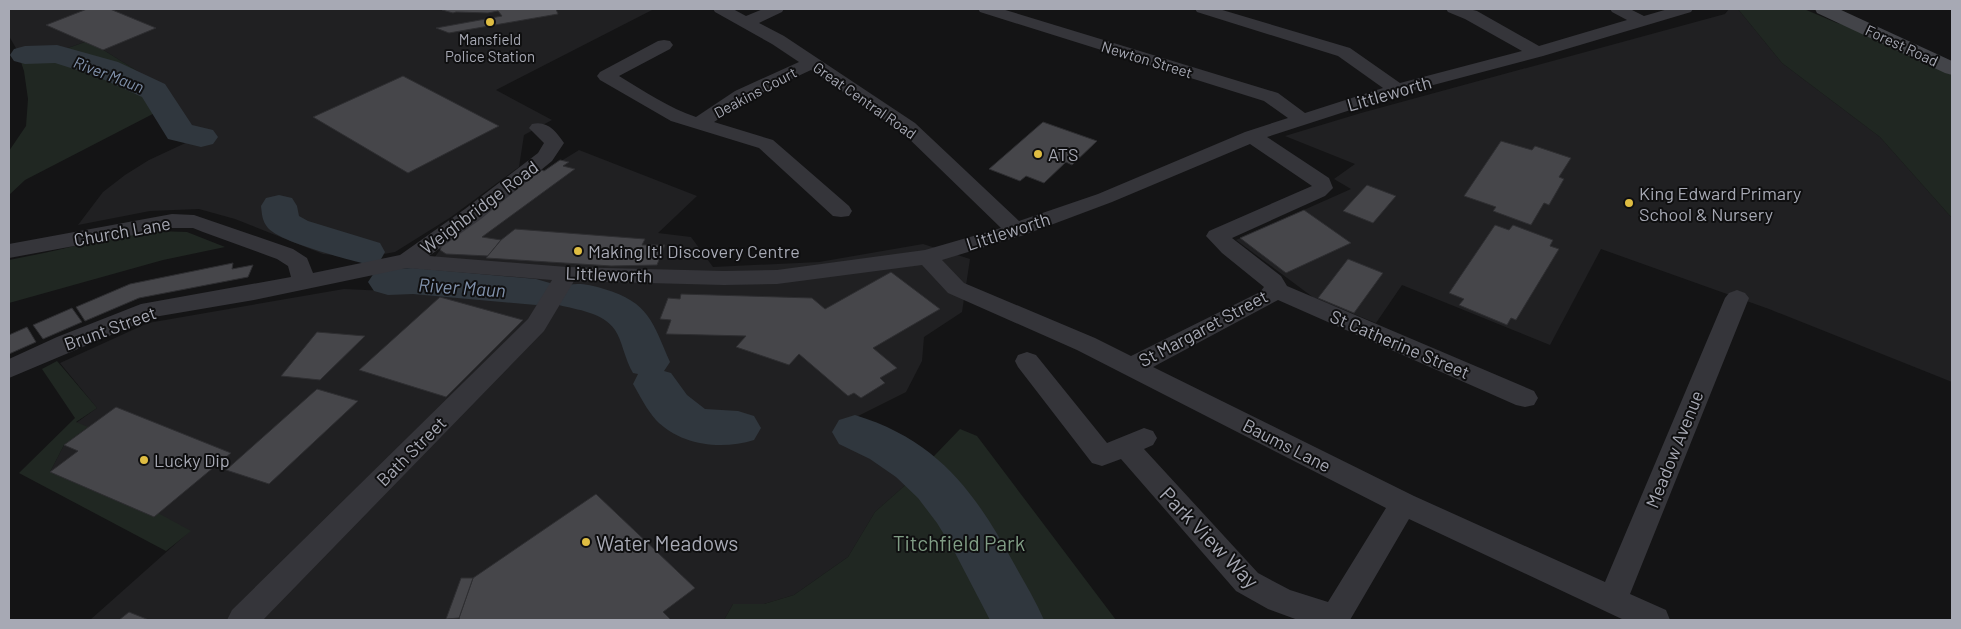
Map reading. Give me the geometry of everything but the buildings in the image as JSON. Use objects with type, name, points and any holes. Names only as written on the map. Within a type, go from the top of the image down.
[{"type":"main road","name":"Forest Road","points":[[1824,9],[1952,68]]},
{"type":"street","name":"Great Central Road","points":[[721,9],[778,40],[908,127],[1016,230]]},
{"type":"street","points":[[746,22],[776,9]]},
{"type":"street","name":"Newton Street","points":[[986,9],[1271,97],[1302,120]]},
{"type":"street","points":[[1203,9],[1344,52],[1398,89]]},
{"type":"street","points":[[1454,9],[1470,15],[1537,52]]},
{"type":"street","points":[[1618,9],[1643,22]]},
{"type":"street","name":"Littleworth","points":[[303,281],[407,261],[567,274],[777,277],[927,257],[1016,230],[1105,198],[1252,136],[1398,89],[1537,52],[1680,10]]},
{"type":"street","name":"Deakins Court","points":[[664,45],[606,76],[678,117],[766,144],[841,211]]},
{"type":"street","name":"Deakins Court","points":[[698,124],[742,95],[812,62]]},
{"type":"street","name":"Weighbridge Road","points":[[407,261],[473,214],[545,157],[554,143],[539,128]]},
{"type":"street","points":[[1252,136],[1322,182],[1323,188],[1318,192],[1218,236],[1230,248],[1273,281],[1276,286],[1275,290]]},
{"type":"street","name":"Church Lane","points":[[9,251],[172,221],[194,222],[285,254],[298,263],[303,281]]},
{"type":"street","name":"Baums Lane","points":[[927,257],[956,288],[1086,344],[1404,504],[1655,620]]},
{"type":"street","name":"Bath Street","points":[[243,620],[536,325],[567,274]]},
{"type":"street","name":"Brunt Street","points":[[9,369],[66,343],[149,310],[303,281]]},
{"type":"street","name":"St Margaret Street","points":[[1131,367],[1268,296],[1275,290]]},
{"type":"street","name":"St Catherine Street","points":[[1275,290],[1525,398]]},
{"type":"street","name":"Meadow Avenue","points":[[1612,601],[1737,298]]},
{"type":"street","name":"Park View Way","points":[[1027,361],[1102,456],[1134,442],[1247,582],[1268,596],[1295,608],[1335,619],[1369,559],[1404,504]]},
{"type":"shaded area","points":[[9,9],[654,9],[496,90],[552,120],[524,135],[519,167],[451,217],[395,252],[362,258],[323,254],[235,219],[199,209],[150,211],[78,225],[103,192],[125,175],[149,160],[209,132],[186,124],[166,89],[105,51],[85,42],[68,48],[17,50],[9,36]]},
{"type":"shaded area","name":"King Edward Primary School & Nursery","points":[[1729,9],[1738,9],[1782,63],[1880,137],[1952,218],[1952,382],[1769,309],[1601,249],[1550,345],[1402,285],[1376,323],[1314,298],[1236,240],[1351,189],[1334,179],[1355,164],[1285,136],[1361,113],[1725,14]]},
{"type":"shaded area","points":[[579,150],[697,196],[658,233],[691,237],[713,267],[819,262],[923,244],[970,259],[962,312],[924,337],[922,361],[906,392],[850,420],[844,442],[884,459],[911,480],[875,512],[848,557],[794,595],[764,604],[733,604],[724,620],[90,620],[190,531],[50,472],[64,445],[88,428],[76,423],[97,408],[60,363],[148,323],[344,289],[409,292],[440,250],[444,240],[542,170],[545,171]]},
{"type":"green space","points":[[1738,9],[1804,9],[1849,26],[1952,75],[1952,218],[1880,137],[1782,63]]},
{"type":"green space","points":[[85,42],[105,51],[166,89],[174,103],[25,180],[9,195],[9,151],[26,126],[28,99],[24,71],[17,50],[68,48]]},
{"type":"green space","points":[[156,231],[187,232],[225,247],[163,260],[9,303],[9,260]]},
{"type":"green space","points":[[57,361],[97,408],[76,422],[88,427],[64,445],[50,472],[154,517],[158,513],[191,531],[166,551],[19,473],[75,418],[42,369]]},
{"type":"green space","name":"Titchfield Park","points":[[960,429],[977,436],[1116,620],[724,620],[733,604],[764,604],[794,595],[848,557],[875,512],[911,480]]},
{"type":"waterway","name":"River Maun","points":[[25,55],[57,54],[107,69],[154,91],[180,132],[201,137]]},
{"type":"waterway","name":"River Maun","points":[[279,206],[282,221],[295,229],[366,252]]},
{"type":"waterway","name":"River Maun","points":[[388,282],[413,281],[536,292]]},
{"type":"waterway","name":"River Maun","points":[[573,296],[599,301],[629,319],[638,335],[648,362]]},
{"type":"waterway","name":"River Maun","points":[[655,384],[671,407],[689,421],[710,428],[738,428]]},
{"type":"waterway","name":"River Maun","points":[[855,432],[886,446],[912,464],[935,485],[971,535],[1017,620]]},
{"type":"place","name":"Mansfield Police Station","points":[[490,22]]},
{"type":"place","name":"ATS","points":[[1038,154]]},
{"type":"place","name":"King Edward Primary School & Nursery","points":[[1629,203]]},
{"type":"place","name":"Making It! Discovery Centre","points":[[578,251]]},
{"type":"place","name":"Lucky Dip","points":[[144,460]]},
{"type":"place","name":"Water Meadows","points":[[586,542]]}]
